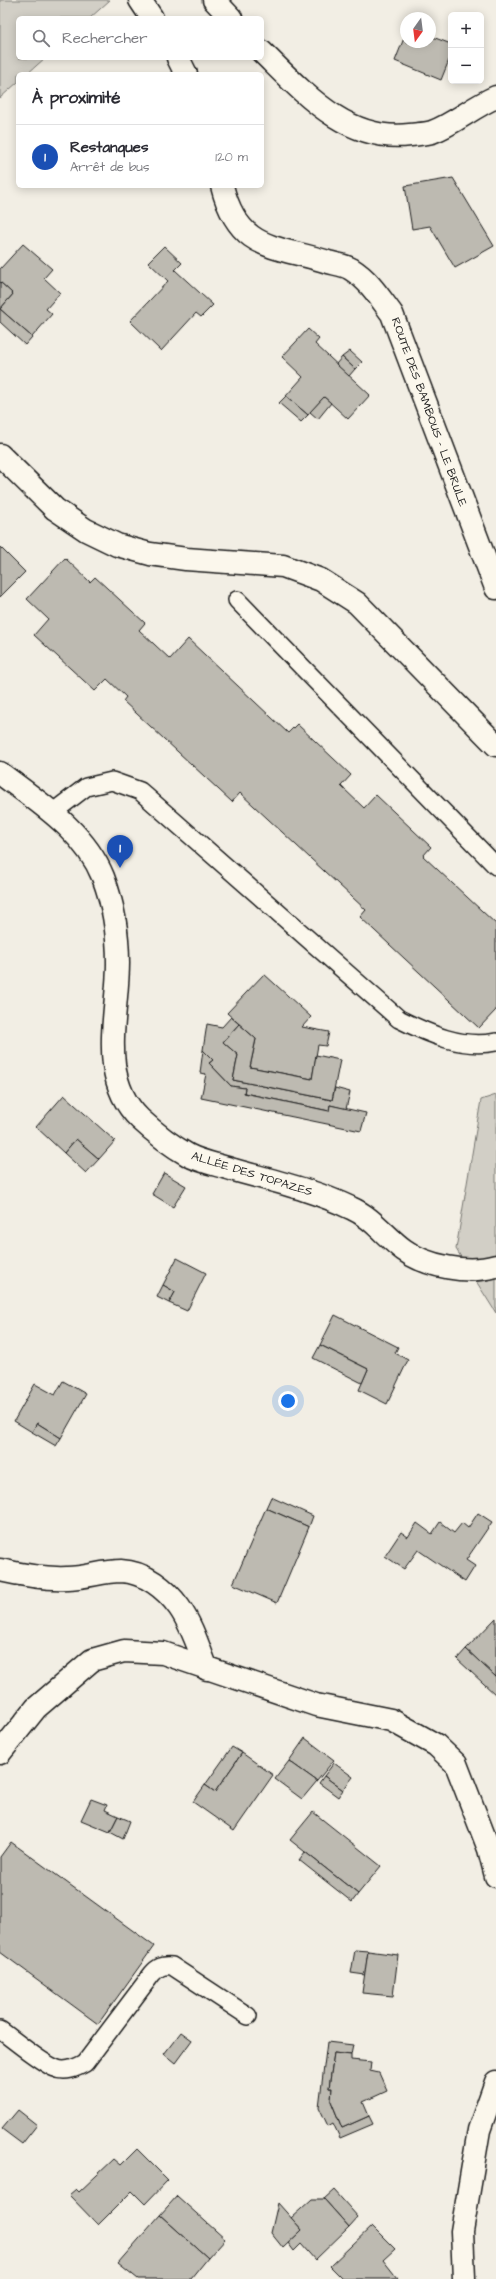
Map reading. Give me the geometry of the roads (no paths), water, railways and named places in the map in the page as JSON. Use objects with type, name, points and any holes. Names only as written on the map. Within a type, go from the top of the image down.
[{"type":"main road","points":[[140,0],[151,16]]},
{"type":"main road","points":[[214,0],[229,16]]},
{"type":"main road","points":[[264,54],[313,102],[341,121],[372,133],[400,136],[431,132],[496,97]]},
{"type":"main road","points":[[179,60],[185,72]]},
{"type":"main road","name":"ROUTE DES BAMBOUS - LE BRULE","points":[[222,188],[226,204],[243,229],[261,244],[351,269],[372,286],[392,314],[496,588]]},
{"type":"main road","points":[[0,455],[56,509],[86,530],[117,545],[150,554],[186,559],[283,566],[322,580],[357,603],[496,744]]},
{"type":"main road","points":[[0,773],[52,813]]},
{"type":"main road","name":"ALLÉE DES TOPAZES","points":[[52,813],[65,823],[87,849],[105,884],[114,920],[118,963],[112,1034],[114,1064],[121,1095],[139,1118],[189,1156],[330,1197],[358,1211],[405,1251],[433,1264],[464,1269],[496,1266]]},
{"type":"main road","points":[[0,1570],[33,1577],[67,1578],[121,1571],[138,1574],[156,1583],[170,1595],[180,1608],[207,1669]]},
{"type":"main road","points":[[0,1753],[36,1708],[92,1660],[124,1651],[163,1653],[316,1706],[391,1720],[436,1745],[456,1764],[489,1849],[496,1876]]},
{"type":"main road","points":[[464,2279],[462,2231],[479,2130],[496,2082]]},
{"type":"lane","points":[[237,600],[496,866]]},
{"type":"lane","points":[[52,813],[86,787],[112,781],[140,790],[399,1019],[433,1036],[482,1045],[496,1042]]},
{"type":"lane","points":[[0,2030],[55,2068],[66,2070],[77,2068],[85,2063],[156,1969],[164,1965],[172,1966],[248,2016]]},
{"type":"place","name":"Restanques","points":[[120,868]]}]
